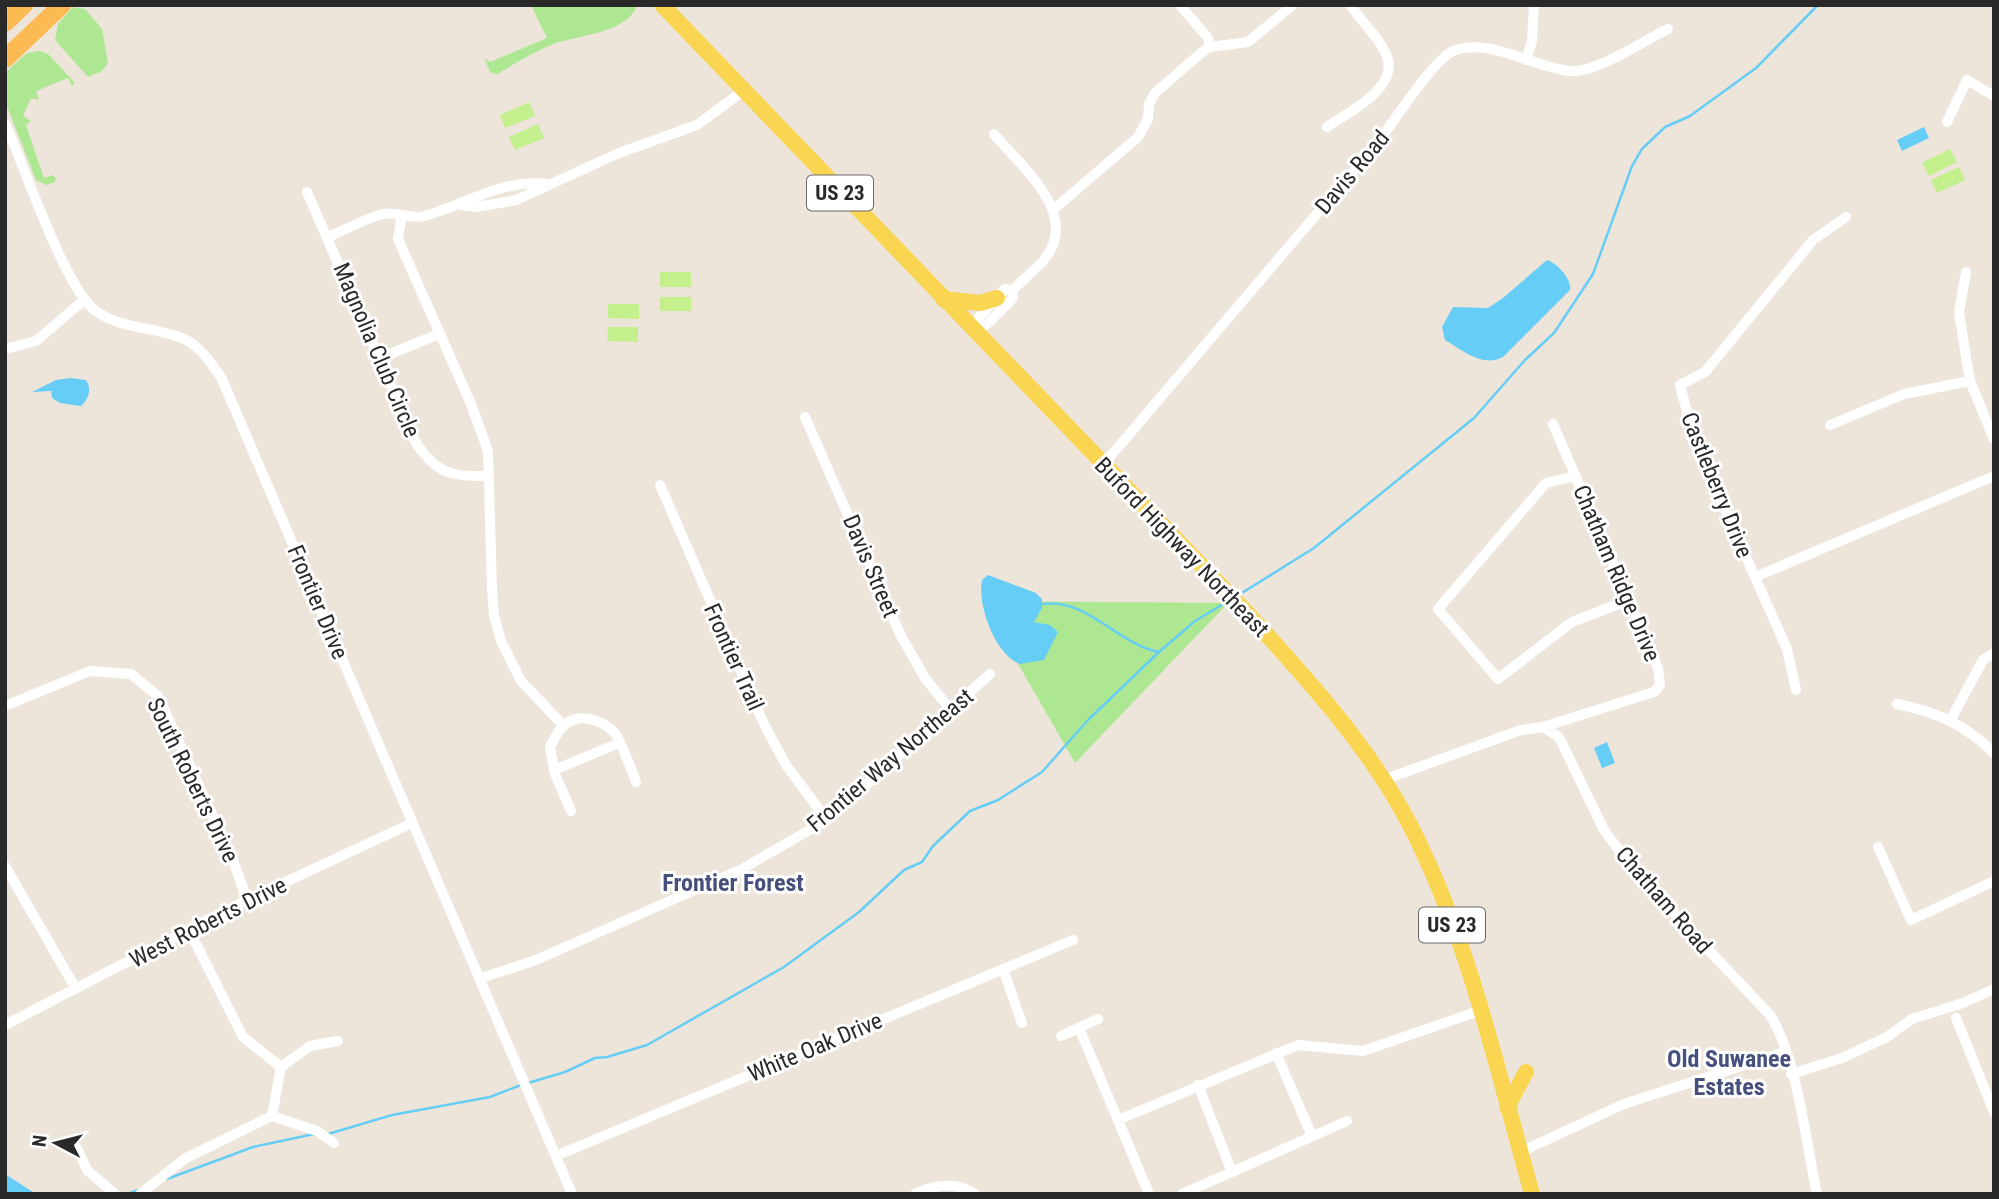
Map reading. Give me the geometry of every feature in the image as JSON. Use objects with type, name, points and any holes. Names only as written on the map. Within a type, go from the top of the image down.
[{"type":"highway","points":[[5,59],[62,5]]},
{"type":"highway","points":[[5,23],[17,9]]},
{"type":"main road","name":"Buford Highway Northeast","points":[[662,5],[943,299],[975,326],[1103,465],[1298,669],[1361,747],[1409,823],[1440,890],[1479,1011],[1532,1194]]},
{"type":"main road","points":[[943,299],[980,303],[1004,294]]},
{"type":"main road","points":[[1507,1107],[1526,1072]]},
{"type":"street","points":[[1180,5],[1208,38],[1210,47]]},
{"type":"street","points":[[1054,209],[1138,137],[1148,119],[1149,104],[1155,93],[1210,47],[1248,42],[1293,5]]},
{"type":"street","points":[[1327,127],[1370,97],[1386,75],[1388,62],[1383,49],[1350,5]]},
{"type":"street","points":[[1526,60],[1532,41],[1534,5]]},
{"type":"street","name":"Davis Road","points":[[1103,465],[1378,142],[1417,92],[1431,67],[1452,51],[1479,48],[1571,71],[1596,65],[1668,29]]},
{"type":"street","points":[[1947,122],[1967,80],[1994,96]]},
{"type":"street","points":[[460,205],[477,207],[516,200],[619,153],[696,125],[743,92]]},
{"type":"street","name":"Frontier Drive","points":[[5,122],[64,266],[84,300],[95,311],[120,323],[188,341],[203,353],[220,377],[558,1155],[569,1193]]},
{"type":"street","points":[[994,134],[1052,203],[1057,221],[1054,238],[1045,259],[1004,294],[979,317],[975,326],[986,325],[1013,298],[1004,294]]},
{"type":"street","points":[[328,237],[384,214],[421,218],[460,205],[472,196],[499,188],[524,182],[547,184]]},
{"type":"street","points":[[499,188],[502,202]]},
{"type":"street","name":"Magnolia Club Circle","points":[[307,192],[416,443],[435,467],[459,477],[488,476]]},
{"type":"street","points":[[402,215],[398,239],[471,404],[488,451],[494,615],[501,641],[521,681],[564,726]]},
{"type":"street","name":"Castleberry Drive","points":[[1796,690],[1787,649],[1695,442],[1680,385],[1705,372],[1813,240],[1846,217]]},
{"type":"street","points":[[1966,272],[1959,313],[1970,381],[1994,439]]},
{"type":"street","points":[[5,349],[36,341],[84,300]]},
{"type":"street","points":[[380,358],[439,334]]},
{"type":"street","points":[[1830,425],[1904,394],[1970,381]]},
{"type":"street","name":"Davis Street","points":[[805,417],[901,636],[925,678],[950,709]]},
{"type":"street","name":"Chatham Ridge Drive","points":[[1543,727],[1654,692],[1660,685],[1658,668],[1553,424]]},
{"type":"street","points":[[1576,476],[1546,483],[1438,609],[1498,679],[1572,622],[1629,600]]},
{"type":"street","points":[[1755,577],[1994,476]]},
{"type":"street","name":"Frontier Trail","points":[[660,485],[764,724],[786,765],[827,820]]},
{"type":"street","points":[[1951,719],[1983,660],[1994,653]]},
{"type":"street","name":"South Roberts Drive","points":[[5,706],[90,671],[131,674],[158,696],[233,860],[247,900]]},
{"type":"street","name":"Frontier Way Northeast","points":[[481,978],[536,960],[740,870],[827,820],[990,674]]},
{"type":"street","points":[[1896,704],[1951,719],[1978,737],[1994,753]]},
{"type":"street","points":[[571,811],[554,770],[550,747],[564,726],[571,721],[588,719],[603,723],[614,733],[636,782]]},
{"type":"street","points":[[1382,780],[1477,744],[1543,727]]},
{"type":"street","name":"Chatham Road","points":[[1543,727],[1559,737],[1604,830],[1635,872],[1770,1015],[1791,1074],[1817,1194]]},
{"type":"street","points":[[554,770],[620,743]]},
{"type":"street","name":"West Roberts Drive","points":[[5,1025],[247,900],[412,823]]},
{"type":"street","points":[[1878,847],[1912,920],[1994,881]]},
{"type":"street","points":[[5,866],[76,989]]},
{"type":"street","points":[[189,930],[243,1037],[281,1067]]},
{"type":"street","name":"White Oak Drive","points":[[558,1155],[1073,940]]},
{"type":"street","points":[[1003,969],[1022,1023]]},
{"type":"street","points":[[1791,1074],[1842,1058],[1887,1037],[1912,1019],[1963,1003],[1994,989]]},
{"type":"street","points":[[1118,1120],[1297,1045],[1312,1044],[1363,1051],[1479,1011]]},
{"type":"street","points":[[1956,1018],[1994,1112]]},
{"type":"street","points":[[1061,1036],[1098,1019]]},
{"type":"street","points":[[1079,1028],[1149,1194]]},
{"type":"street","points":[[272,1116],[281,1067],[310,1046],[338,1041]]},
{"type":"street","points":[[1520,1152],[1624,1104],[1785,1052]]},
{"type":"street","points":[[1276,1054],[1312,1136]]},
{"type":"street","points":[[1198,1085],[1232,1172]]},
{"type":"street","points":[[140,1194],[186,1158],[272,1116],[317,1132],[334,1143]]},
{"type":"street","points":[[1182,1194],[1347,1121]]},
{"type":"street","points":[[77,1148],[87,1170],[116,1194]]},
{"type":"street","points":[[915,1194],[931,1186],[966,1187],[975,1194]]},
{"type":"green space","points":[[531,5],[637,5],[624,22],[602,32],[556,43],[497,74],[490,72],[484,58],[490,62],[547,38]]},
{"type":"green space","points":[[73,7],[85,9],[102,29],[108,63],[102,71],[88,77],[55,40],[58,24]]},
{"type":"green space","points":[[39,51],[48,54],[75,83],[72,86],[68,78],[36,91],[39,100],[31,98],[23,116],[31,121],[26,125],[44,178],[53,175],[56,178],[55,182],[46,185],[36,180],[5,101],[5,73],[27,53]]},
{"type":"green space","points":[[529,102],[535,116],[505,128],[500,115]]},
{"type":"green space","points":[[538,124],[544,138],[515,150],[509,137]]},
{"type":"green space","points":[[1950,149],[1957,162],[1929,176],[1922,163]]},
{"type":"green space","points":[[1959,167],[1965,180],[1937,193],[1931,180]]},
{"type":"green space","points":[[660,272],[691,272],[691,287],[660,287]]},
{"type":"green space","points":[[660,297],[691,297],[691,311],[660,311]]},
{"type":"green space","points":[[608,304],[639,304],[639,319],[608,318]]},
{"type":"green space","points":[[608,327],[638,327],[638,342],[607,341]]},
{"type":"green space","points":[[982,601],[1228,603],[1075,763]]},
{"type":"water","points":[[1924,127],[1929,138],[1902,151],[1897,140]]},
{"type":"water","points":[[1547,260],[1563,272],[1569,281],[1570,290],[1503,357],[1495,360],[1480,359],[1445,340],[1442,327],[1453,307],[1488,308]]},
{"type":"water","points":[[56,380],[86,380],[88,383],[89,394],[81,406],[60,403],[52,398],[51,391],[32,392]]},
{"type":"water","points":[[988,575],[1036,593],[1042,599],[1042,608],[1034,622],[1050,625],[1058,632],[1044,660],[1020,664],[1003,651],[990,628],[982,602],[982,580]]},
{"type":"water","points":[[1607,742],[1615,763],[1602,768],[1594,748]]},
{"type":"water","points":[[5,1174],[36,1194],[5,1194]]},
{"type":"waterway","points":[[1237,596],[1314,548],[1474,418],[1525,360],[1554,333],[1593,274],[1632,166],[1642,149],[1665,127],[1690,116],[1756,68],[1818,5]]},
{"type":"waterway","points":[[528,1083],[565,1072],[595,1058],[647,1045],[784,967],[859,912],[904,870],[922,862],[933,846],[970,811],[998,800],[1042,772],[1088,720],[1159,652],[1195,621],[1228,601]]},
{"type":"waterway","points":[[1043,604],[1074,608],[1129,640],[1159,652]]},
{"type":"waterway","points":[[328,1134],[392,1115],[490,1097],[521,1085]]},
{"type":"waterway","points":[[167,1179],[253,1147],[314,1134]]},
{"type":"waterway","points":[[128,1194],[138,1190]]},
{"type":"district","name":"Frontier Forest","points":[[733,883]]},
{"type":"district","name":"Old Suwanee Estates","points":[[1729,1073]]}]
